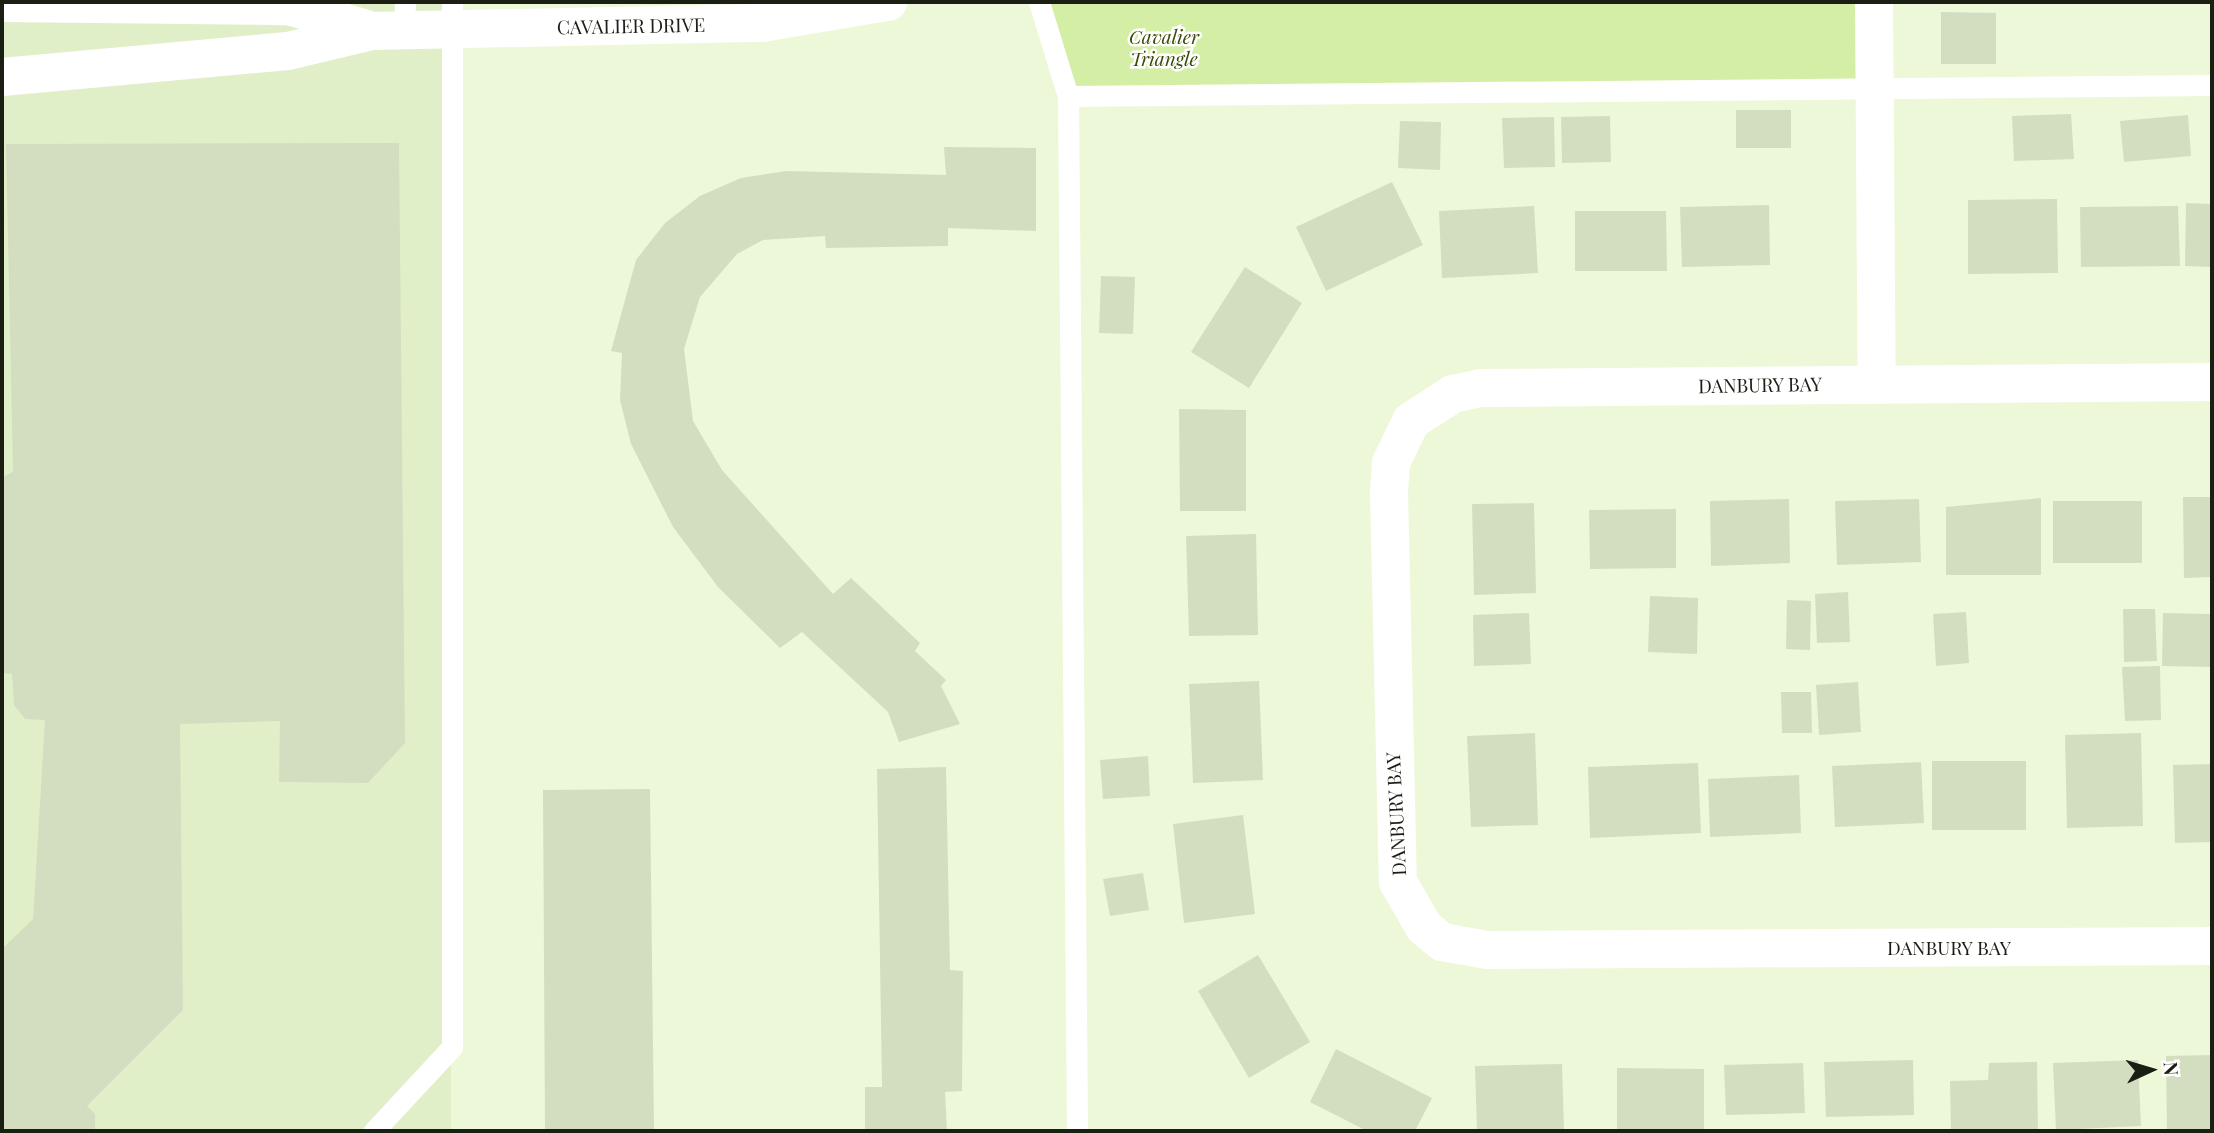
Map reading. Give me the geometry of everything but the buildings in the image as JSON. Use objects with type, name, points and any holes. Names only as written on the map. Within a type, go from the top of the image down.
[{"type":"street","name":"CAVALIER DRIVE","points":[[2,77],[288,51],[394,21],[451,16],[762,12],[888,2]]},
{"type":"street","points":[[1874,2],[1877,384]]},
{"type":"street","name":"CAVALIER DRIVE","points":[[2,3],[289,6],[394,21]]},
{"type":"street","name":"DANBURY BAY","points":[[2212,382],[1480,388],[1453,394],[1411,421],[1391,463],[1389,491],[1393,837],[1398,882],[1410,908],[1442,942],[1487,950],[2212,946]]},
{"type":"lane","points":[[1039,2],[1068,96],[1077,1131]]},
{"type":"lane","points":[[374,1131],[452,1047],[451,16]]},
{"type":"lane","points":[[1068,96],[2212,85]]},
{"type":"shaded area","points":[[2,2],[452,2],[451,1131],[2,1131],[2,8],[368,31]]},
{"type":"green space","name":"Cavalier Triangle","points":[[1039,2],[1874,2],[1875,87],[1068,96]]}]
